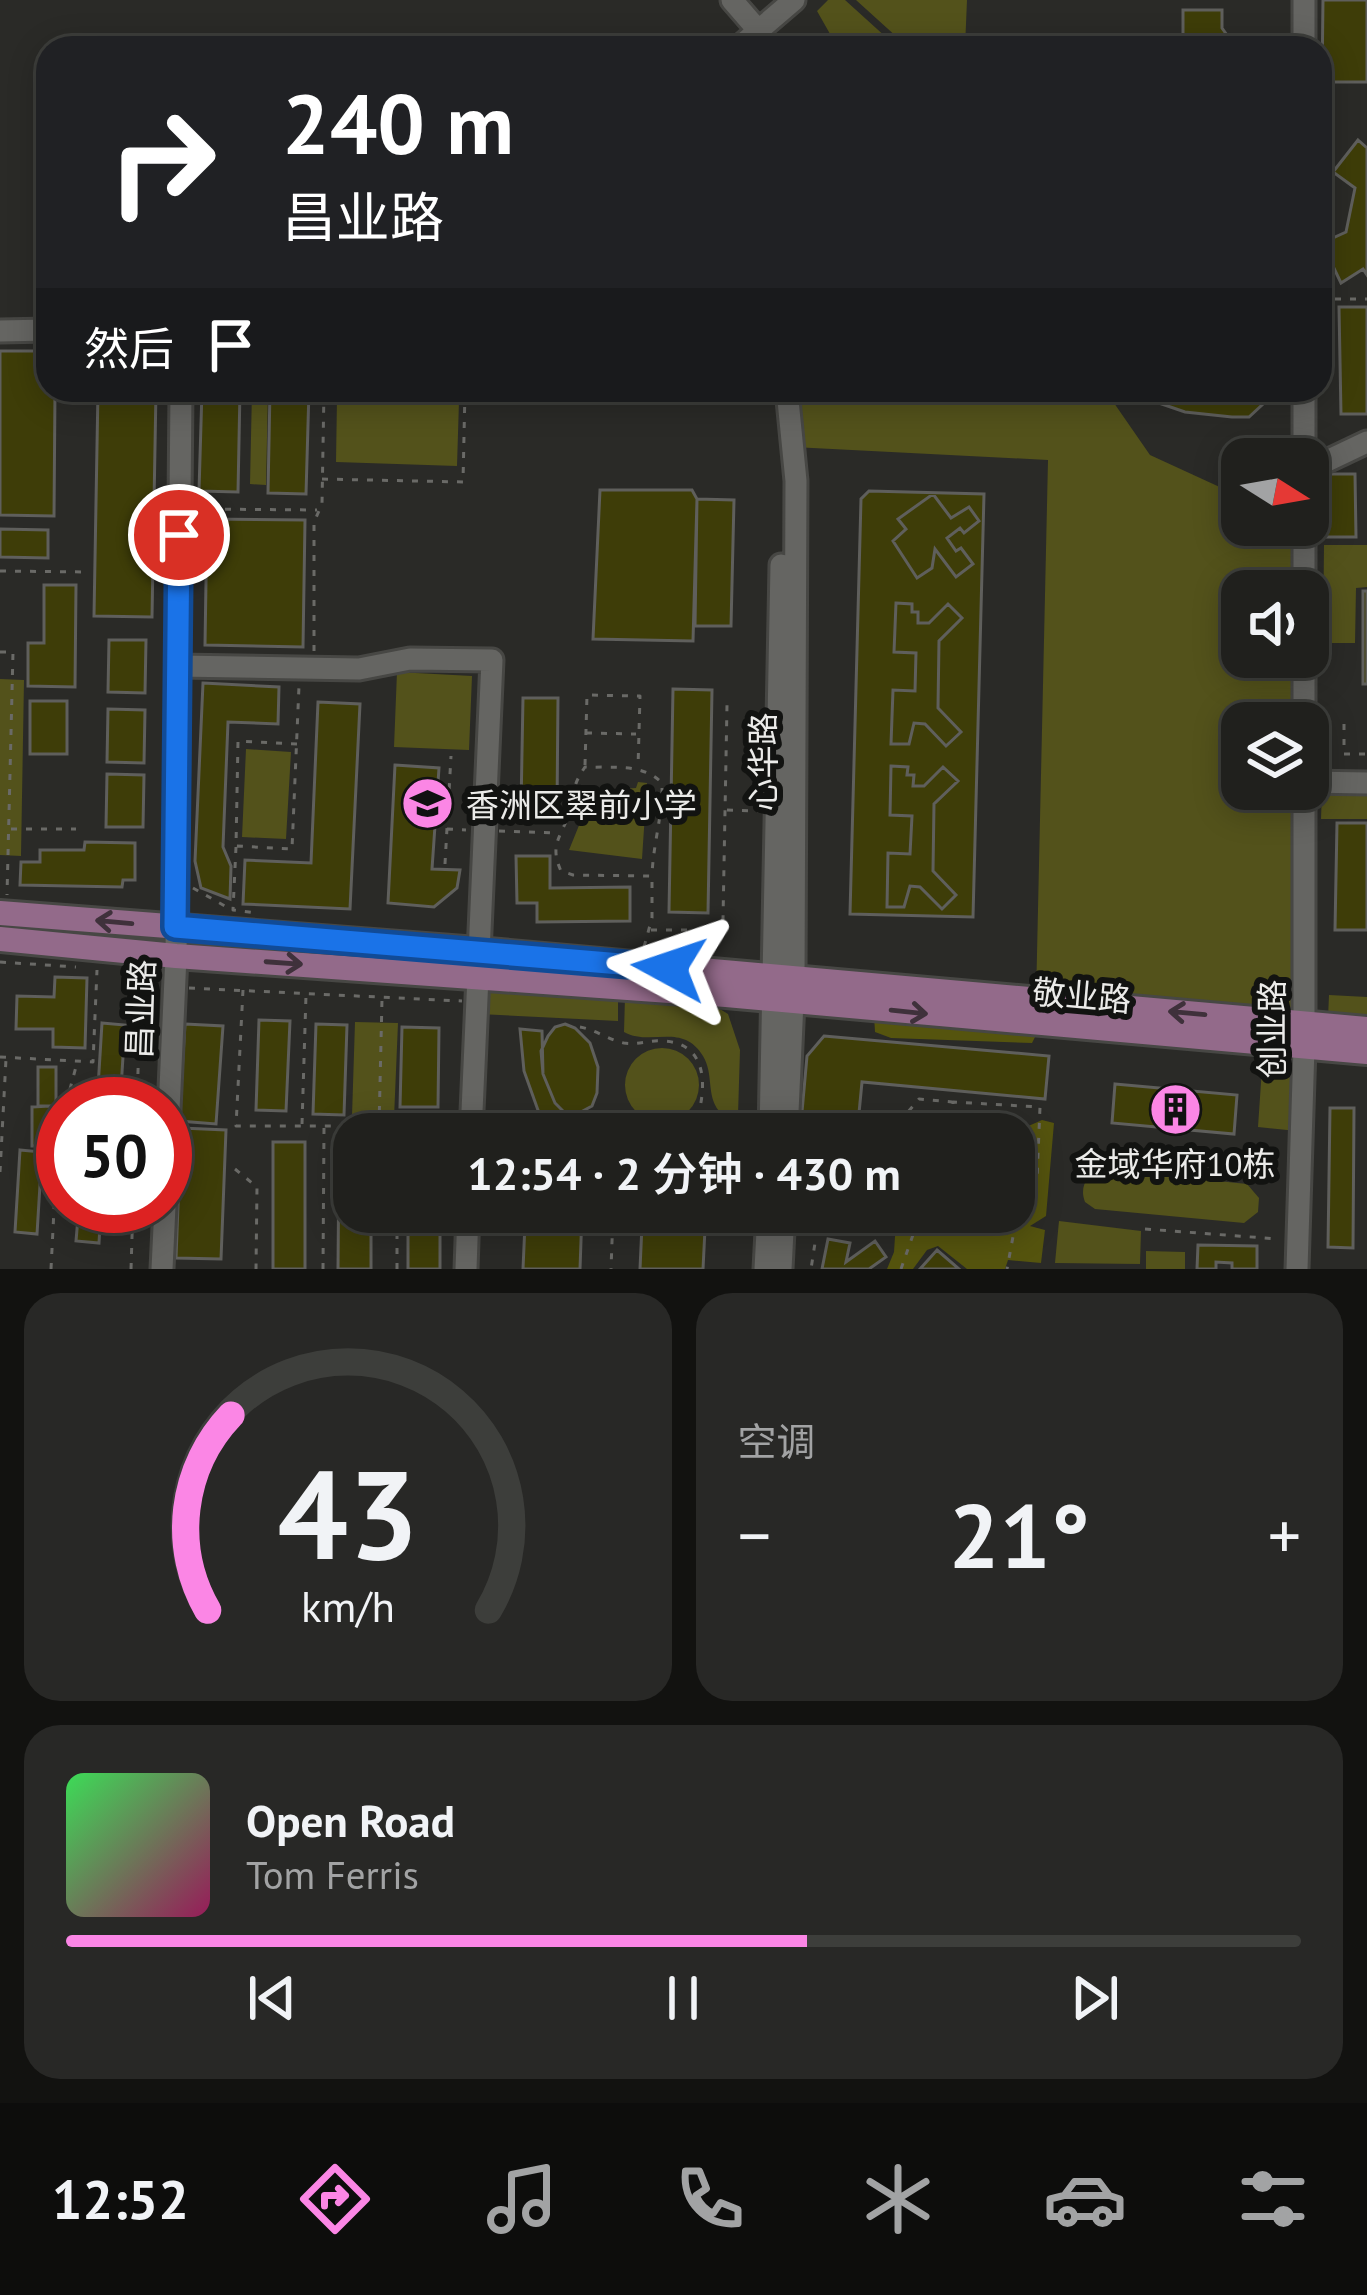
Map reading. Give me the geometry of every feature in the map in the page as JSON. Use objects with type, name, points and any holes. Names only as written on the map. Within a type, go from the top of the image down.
[{"type":"main road","name":"敬业路","points":[[3,913],[635,965],[784,989],[1304,1035],[1367,1052]]},
{"type":"main road","name":"敬业路","points":[[0,939],[476,989],[784,989]]},
{"type":"main road","name":"敬业路","points":[[1304,1035],[1367,1028]]},
{"type":"street","points":[[732,0],[758,30]]},
{"type":"street","points":[[751,36],[794,0]]},
{"type":"street","points":[[1304,0],[1304,36]]},
{"type":"street","points":[[0,331],[36,330]]},
{"type":"street","name":"昌业路","points":[[170,1077],[176,956],[181,402]]},
{"type":"street","name":"心华路","points":[[786,402],[777,812],[787,1113]]},
{"type":"street","name":"心华路","points":[[772,1113],[784,989],[796,482],[787,402]]},
{"type":"street","points":[[1304,402],[1304,438]]},
{"type":"street","points":[[1329,460],[1367,442]]},
{"type":"street","points":[[178,666],[307,662],[359,669],[410,659],[492,660],[472,1113]]},
{"type":"street","points":[[1329,784],[1367,783]]},
{"type":"street","name":"创业路","points":[[1298,1269],[1306,810]]},
{"type":"street","name":"昌业路","points":[[162,1269],[164,1233]]},
{"type":"street","points":[[466,1269],[467,1233]]},
{"type":"street","points":[[765,1269],[772,1233]]},
{"type":"street","points":[[778,1233],[781,1269]]},
{"type":"path","points":[[1332,299],[1367,299]]},
{"type":"path","points":[[236,846],[292,849],[314,522],[322,479],[324,402]]},
{"type":"path","points":[[322,479],[463,482],[465,402]]},
{"type":"path","points":[[194,508],[319,510]]},
{"type":"path","points":[[0,571],[86,572]]},
{"type":"path","points":[[0,652],[13,652],[3,913]]},
{"type":"path","points":[[638,769],[640,696],[587,695],[585,767],[572,785],[570,813],[558,833],[555,859],[561,871],[573,875],[652,876]]},
{"type":"path","points":[[650,930],[714,930],[722,920],[728,705]]},
{"type":"path","points":[[1344,724],[1344,754],[1367,754]]},
{"type":"path","points":[[586,733],[638,734]]},
{"type":"path","points":[[233,910],[238,741],[296,744]]},
{"type":"path","points":[[445,864],[451,756]]},
{"type":"path","points":[[585,767],[638,769],[662,783],[663,812],[653,846],[650,930],[635,965]]},
{"type":"path","points":[[725,810],[777,812]]},
{"type":"path","points":[[9,829],[76,829]]},
{"type":"path","points":[[447,829],[558,833]]},
{"type":"path","points":[[176,867],[197,893],[233,910],[272,914]]},
{"type":"path","points":[[0,962],[78,967]]},
{"type":"path","points":[[0,1172],[3,1057],[93,1062],[98,968]]},
{"type":"path","points":[[138,1077],[141,970]]},
{"type":"path","points":[[174,987],[382,997],[476,989]]},
{"type":"path","points":[[243,990],[236,1126],[333,1126]]},
{"type":"path","points":[[302,1126],[306,994]]},
{"type":"path","points":[[379,1113],[382,997]]},
{"type":"path","points":[[580,1027],[613,1040],[640,1045],[668,1041],[692,1051],[704,1074],[699,1112]]},
{"type":"path","points":[[73,1077],[77,1061]]},
{"type":"path","points":[[908,1113],[920,1099],[1040,1107],[1035,1182]]},
{"type":"path","points":[[953,1102],[953,1113]]},
{"type":"path","points":[[322,1269],[324,1126]]},
{"type":"path","points":[[235,1169],[257,1187],[256,1269]]},
{"type":"path","points":[[1145,1229],[1286,1239]]},
{"type":"path","points":[[51,1269],[53,1233]]},
{"type":"path","points":[[131,1269],[132,1233]]},
{"type":"path","points":[[397,1269],[398,1233]]},
{"type":"path","points":[[611,1269],[612,1233]]},
{"type":"path","points":[[811,1269],[817,1233]]},
{"type":"path","points":[[902,1269],[914,1233]]},
{"type":"path","points":[[1007,1269],[1013,1233]]},
{"type":"shaded area","points":[[828,0],[845,0],[885,36],[831,36],[817,11]]},
{"type":"shaded area","points":[[856,0],[967,0],[966,36],[896,36]]},
{"type":"shaded area","points":[[252,402],[268,402],[266,485],[250,484]]},
{"type":"shaded area","points":[[337,402],[459,402],[457,466],[336,462]]},
{"type":"shaded area","points":[[788,402],[1113,402],[1150,455],[1221,488],[1221,546],[1304,546],[1304,570],[1221,570],[1221,678],[1304,678],[1304,702],[1221,702],[1221,810],[1304,810],[1304,1023],[1036,999],[1048,460],[793,447]]},
{"type":"shaded area","points":[[1367,545],[1367,587],[1356,588],[1355,643],[1329,643],[1329,570],[1324,570],[1324,546]]},
{"type":"shaded area","points":[[397,672],[472,676],[469,750],[394,747]]},
{"type":"shaded area","points":[[0,679],[24,680],[21,856],[0,855]]},
{"type":"shaded area","points":[[246,749],[291,752],[286,839],[242,837]]},
{"type":"shaded area","points":[[638,782],[647,783],[642,859],[569,850],[593,791],[636,788]]},
{"type":"shaded area","points":[[1329,790],[1367,790],[1367,819],[1321,819],[1321,810],[1329,810]]},
{"type":"shaded area","points":[[482,983],[618,993],[618,1021],[479,1014]]},
{"type":"shaded area","points":[[1329,995],[1367,997],[1367,1022],[1328,1018]]},
{"type":"shaded area","points":[[625,997],[715,1006],[728,1014],[740,1050],[738,1113],[719,1111],[715,1105],[706,1063],[695,1046],[676,1037],[624,1032]]},
{"type":"shaded area","points":[[874,1015],[1037,1033],[1032,1043],[891,1038],[875,1032]]},
{"type":"shaded area","points":[[355,1022],[398,1023],[394,1113],[352,1113]]},
{"type":"shaded area","points":[[648,1050],[676,1050],[697,1071],[697,1099],[685,1113],[639,1113],[627,1099],[627,1071]]},
{"type":"shaded area","points":[[1263,1053],[1301,1057],[1297,1131],[1258,1127]]},
{"type":"shaded area","points":[[1035,1123],[1054,1123],[1046,1216],[1035,1223],[1035,1180]]},
{"type":"shaded area","points":[[1103,1169],[1247,1184],[1259,1198],[1258,1212],[1244,1223],[1095,1209],[1085,1202],[1084,1186]]},
{"type":"shaded area","points":[[1059,1221],[1141,1231],[1140,1264],[1055,1263]]},
{"type":"shaded area","points":[[1045,1230],[1041,1263],[1008,1260],[1005,1269],[967,1269],[938,1246],[927,1250],[913,1269],[887,1269],[895,1233]]},
{"type":"shaded area","points":[[1146,1251],[1185,1252],[1185,1269],[1146,1269]]},
{"type":"building","points":[[1323,0],[1367,0],[1367,82],[1332,82],[1332,36],[1323,36]]},
{"type":"building","points":[[1183,10],[1222,10],[1227,35],[1247,35],[1247,36],[1183,36]]},
{"type":"building","points":[[1358,140],[1367,148],[1367,275],[1363,269],[1341,283],[1332,264],[1332,238],[1346,232],[1355,188],[1333,172]]},
{"type":"building","points":[[1339,307],[1367,307],[1367,414],[1341,414]]},
{"type":"building","points":[[0,351],[36,351],[36,402],[55,402],[54,516],[0,515]]},
{"type":"building","points":[[98,402],[156,402],[152,617],[94,616]]},
{"type":"building","points":[[202,402],[240,402],[238,492],[199,491]]},
{"type":"building","points":[[270,402],[309,402],[306,494],[268,493]]},
{"type":"building","points":[[1156,402],[1265,402],[1249,417],[1185,412]]},
{"type":"building","points":[[1329,474],[1355,474],[1356,537],[1329,537]]},
{"type":"building","points":[[600,490],[692,490],[697,499],[693,641],[593,639]]},
{"type":"building","points":[[869,491],[984,494],[973,917],[850,914],[861,499]]},
{"type":"building","points":[[933,494],[951,518],[969,507],[979,521],[947,538],[973,564],[956,577],[935,549],[932,568],[917,578],[893,541],[906,529],[898,519]]},
{"type":"building","points":[[697,499],[734,500],[731,626],[695,626]]},
{"type":"building","points":[[207,519],[305,520],[303,647],[205,645]]},
{"type":"building","points":[[0,529],[48,530],[48,558],[0,557]]},
{"type":"building","points":[[44,585],[76,585],[75,687],[28,686],[28,643],[44,643]]},
{"type":"building","points":[[1363,591],[1367,591],[1367,684],[1363,684]]},
{"type":"building","points":[[896,603],[912,604],[918,623],[929,623],[948,604],[962,618],[939,641],[938,708],[961,732],[946,746],[925,724],[914,723],[909,744],[891,744],[893,690],[915,691],[916,653],[894,652]]},
{"type":"building","points":[[109,640],[146,640],[145,693],[108,692]]},
{"type":"building","points":[[203,683],[279,687],[278,724],[228,722],[223,847],[231,866],[230,899],[201,888],[195,861]]},
{"type":"building","points":[[673,689],[712,690],[708,913],[669,912]]},
{"type":"building","points":[[523,698],[558,698],[557,808],[521,807]]},
{"type":"building","points":[[30,701],[67,701],[67,754],[30,754]]},
{"type":"building","points":[[318,702],[360,704],[350,909],[243,904],[245,860],[311,863]]},
{"type":"building","points":[[108,709],[145,710],[144,763],[107,762]]},
{"type":"building","points":[[395,765],[439,768],[432,869],[460,870],[457,888],[434,907],[388,903]]},
{"type":"building","points":[[891,766],[908,767],[907,775],[914,775],[913,786],[924,786],[943,767],[958,781],[934,804],[933,871],[956,895],[942,909],[920,887],[910,886],[904,907],[887,907],[888,853],[910,854],[912,816],[890,815]]},
{"type":"building","points":[[107,774],[144,775],[143,827],[106,827]]},
{"type":"building","points":[[1337,823],[1367,823],[1367,930],[1335,930]]},
{"type":"building","points":[[85,842],[135,843],[135,880],[123,880],[122,887],[20,885],[21,862],[40,862],[40,850],[84,850]]},
{"type":"building","points":[[516,856],[550,856],[550,888],[630,887],[630,921],[537,922],[537,903],[517,903]]},
{"type":"building","points":[[55,977],[87,978],[85,1048],[53,1047],[53,1029],[16,1029],[17,996],[54,997]]},
{"type":"building","points":[[259,1020],[290,1021],[286,1111],[256,1110]]},
{"type":"building","points":[[102,1023],[125,1025],[122,1077],[99,1077]]},
{"type":"building","points":[[185,1024],[223,1026],[216,1124],[192,1122],[192,1077],[182,1077]]},
{"type":"building","points":[[316,1024],[347,1025],[344,1113],[313,1114]]},
{"type":"building","points":[[402,1027],[439,1028],[438,1107],[400,1107]]},
{"type":"building","points":[[555,1027],[575,1028],[590,1043],[598,1067],[592,1106],[579,1113],[565,1113],[555,1103],[543,1074],[541,1051]]},
{"type":"building","points":[[520,1029],[542,1031],[543,1074],[555,1103],[565,1113],[539,1113],[524,1071]]},
{"type":"building","points":[[824,1036],[1049,1056],[1045,1099],[862,1082],[859,1113],[802,1113],[807,1056]]},
{"type":"building","points":[[38,1067],[56,1067],[56,1077],[38,1077]]},
{"type":"building","name":"金域华府10栋","points":[[1115,1084],[1237,1095],[1234,1134],[1112,1123]]},
{"type":"building","points":[[32,1107],[36,1107],[36,1146],[32,1146]]},
{"type":"building","points":[[1330,1108],[1354,1108],[1353,1248],[1328,1247]]},
{"type":"building","points":[[192,1128],[226,1130],[221,1259],[176,1258],[177,1233],[192,1233]]},
{"type":"building","points":[[273,1142],[305,1142],[305,1269],[273,1269]]},
{"type":"building","points":[[20,1150],[36,1151],[37,1234],[15,1232]]},
{"type":"building","points":[[77,1233],[100,1233],[99,1243],[76,1241]]},
{"type":"building","points":[[338,1233],[371,1233],[371,1269],[338,1269]]},
{"type":"building","points":[[408,1233],[440,1233],[440,1269],[408,1269]]},
{"type":"building","points":[[525,1233],[581,1233],[580,1269],[523,1269]]},
{"type":"building","points":[[642,1233],[705,1233],[703,1269],[640,1269]]},
{"type":"building","points":[[828,1239],[850,1243],[846,1262],[875,1241],[886,1257],[869,1269],[822,1269]]},
{"type":"building","points":[[1198,1245],[1257,1246],[1257,1269],[1232,1269],[1232,1263],[1216,1262],[1216,1269],[1197,1269]]},
{"type":"building","points":[[937,1250],[959,1269],[920,1269]]},
{"type":"place","name":"香洲区翠前小学","points":[[427,804]]},
{"type":"place","name":"金域华府10栋","points":[[1175,1109]]},
{"type":"route","points":[[179,535],[175,927],[669,968]]}]
